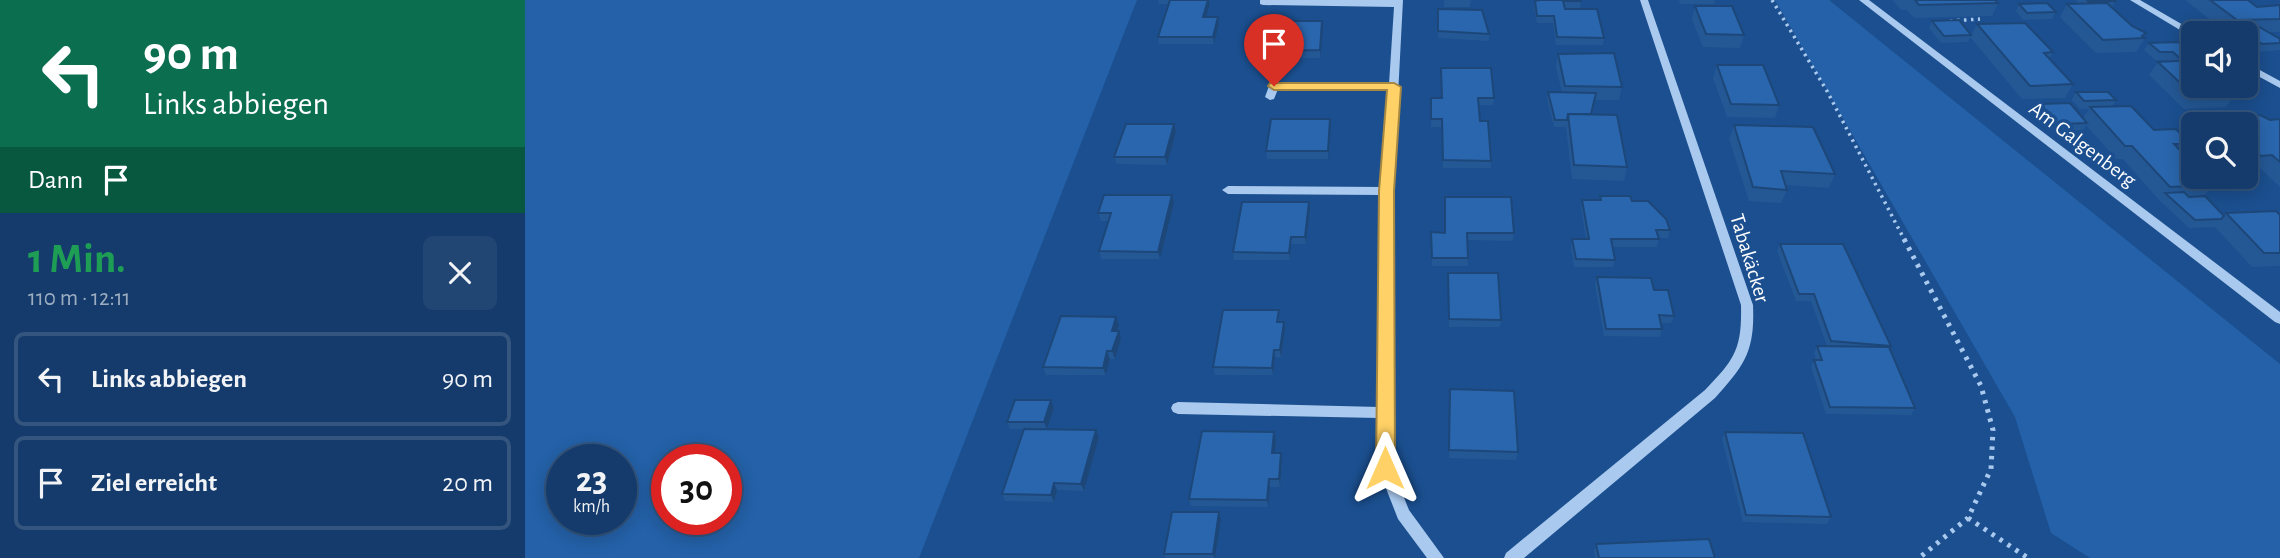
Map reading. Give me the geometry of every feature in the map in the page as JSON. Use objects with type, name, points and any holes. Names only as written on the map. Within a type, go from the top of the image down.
[{"type":"street","name":"Tabakäcker","points":[[1511,558],[1710,394],[1739,363],[1749,337],[1747,304],[1644,0]]},
{"type":"street","name":"Am Galgenberg","points":[[1863,0],[2280,319]]},
{"type":"street","points":[[2134,0],[2181,27]]},
{"type":"street","points":[[1263,2],[1399,2],[1387,191],[1385,468],[1403,514],[1436,558]]},
{"type":"street","points":[[2258,72],[2280,85]]},
{"type":"street","points":[[1270,97],[1274,86],[1394,87]]},
{"type":"street","points":[[1228,190],[1387,191]]},
{"type":"street","points":[[1178,408],[1385,413]]},
{"type":"path","points":[[1772,0],[1827,91],[1981,386],[1993,430],[1991,469],[1968,518],[1919,558]]},
{"type":"path","points":[[1968,518],[2028,558]]},
{"type":"shaded area","points":[[525,0],[1137,0],[919,558],[525,558]]},
{"type":"shaded area","points":[[1775,0],[1829,0],[2280,364],[2280,558],[2090,558],[2051,533],[2015,417]]},
{"type":"building","points":[[1170,0],[1208,0],[1203,17],[1218,17],[1213,37],[1158,37]]},
{"type":"building","points":[[1581,0],[1563,1],[1565,9],[1597,9],[1604,38],[1557,37],[1554,16],[1537,16],[1535,1]]},
{"type":"building","points":[[1915,0],[1995,0],[1998,3],[1919,5]]},
{"type":"building","points":[[2087,0],[2114,0],[2115,1],[2089,2]]},
{"type":"building","points":[[2210,0],[2248,0],[2257,7],[2280,5],[2280,19],[2237,20]]},
{"type":"building","points":[[2047,3],[2056,12],[2027,13],[2019,4]]},
{"type":"building","points":[[2107,3],[2132,26],[2146,33],[2142,36],[2145,38],[2103,40],[2067,4]]},
{"type":"building","points":[[1695,6],[1732,6],[1744,35],[1706,34]]},
{"type":"building","points":[[1438,9],[1482,10],[1489,34],[1438,31]]},
{"type":"building","points":[[1959,20],[1971,35],[1944,36],[1932,21]]},
{"type":"building","points":[[1272,21],[1322,21],[1320,50],[1268,51]]},
{"type":"building","points":[[2025,23],[2053,52],[2044,53],[2073,84],[2030,86],[1977,24]]},
{"type":"building","points":[[2258,26],[2280,39],[2280,43],[2262,44],[2258,41]]},
{"type":"building","points":[[2178,42],[2181,45],[2181,59],[2173,52],[2160,52],[2149,43]]},
{"type":"building","points":[[1614,53],[1622,87],[1565,86],[1558,54]]},
{"type":"building","points":[[2181,61],[2181,84],[2158,62]]},
{"type":"building","points":[[1717,65],[1763,65],[1779,105],[1731,104]]},
{"type":"building","points":[[1441,68],[1491,68],[1494,98],[1478,98],[1480,121],[1488,121],[1491,161],[1443,160],[1442,119],[1431,119],[1431,98],[1442,98]]},
{"type":"building","points":[[1548,92],[1596,93],[1591,114],[1568,114],[1567,120],[1555,120]]},
{"type":"building","points":[[2076,92],[2108,92],[2116,100],[2084,101]]},
{"type":"building","points":[[2070,103],[2087,123],[2058,124],[2040,104]]},
{"type":"building","points":[[2131,106],[2154,130],[2176,129],[2181,134],[2181,144],[2174,144],[2181,151],[2181,186],[2170,187],[2132,146],[2125,146],[2090,107]]},
{"type":"building","points":[[1568,114],[1617,115],[1627,167],[1574,165]]},
{"type":"building","points":[[2258,115],[2270,120],[2280,119],[2280,162],[2272,155],[2261,156],[2258,153]]},
{"type":"building","points":[[1271,119],[1330,119],[1328,151],[1266,151]]},
{"type":"building","points":[[1126,124],[1174,124],[1165,157],[1114,157]]},
{"type":"building","points":[[1734,125],[1813,127],[1835,174],[1781,171],[1787,190],[1753,187]]},
{"type":"building","points":[[2184,192],[2189,197],[2205,196],[2224,216],[2221,219],[2195,220],[2165,193]]},
{"type":"building","points":[[1104,195],[1172,195],[1158,252],[1099,251],[1111,213],[1098,213]]},
{"type":"building","points":[[1600,196],[1630,196],[1632,201],[1648,201],[1666,219],[1670,230],[1656,230],[1659,239],[1611,239],[1615,260],[1576,259],[1572,239],[1589,239],[1582,200],[1601,200]]},
{"type":"building","points":[[1445,197],[1511,197],[1514,233],[1467,233],[1468,258],[1432,258],[1431,232],[1445,233]]},
{"type":"building","points":[[1242,202],[1309,202],[1305,237],[1291,237],[1289,253],[1233,252]]},
{"type":"building","points":[[2276,211],[2280,215],[2280,253],[2264,253],[2226,213]]},
{"type":"building","points":[[1780,244],[1843,244],[1891,346],[1831,341],[1814,294],[1799,294]]},
{"type":"building","points":[[1448,273],[1498,273],[1501,320],[1449,319]]},
{"type":"building","points":[[1597,277],[1651,278],[1654,290],[1668,290],[1674,316],[1659,315],[1662,329],[1606,329]]},
{"type":"building","points":[[1223,310],[1279,310],[1277,322],[1284,322],[1280,350],[1274,350],[1272,368],[1213,367]]},
{"type":"building","points":[[1061,316],[1116,317],[1112,331],[1119,331],[1112,351],[1107,351],[1103,368],[1043,367]]},
{"type":"building","points":[[1817,346],[1889,347],[1915,408],[1830,407],[1814,360],[1822,360]]},
{"type":"building","points":[[1450,389],[1514,391],[1518,452],[1449,450]]},
{"type":"building","points":[[1015,400],[1051,400],[1044,422],[1007,422]]},
{"type":"building","points":[[1024,429],[1096,430],[1081,484],[1054,483],[1051,495],[1002,494]]},
{"type":"building","points":[[1202,431],[1274,432],[1272,453],[1281,453],[1279,479],[1269,479],[1267,500],[1189,499]]},
{"type":"building","points":[[1725,432],[1803,433],[1831,517],[1746,515]]},
{"type":"building","points":[[1172,512],[1219,512],[1213,554],[1164,554]]},
{"type":"building","points":[[1709,539],[1715,558],[1599,558],[1596,544]]},
{"type":"route","points":[[1274,86],[1394,87],[1387,191],[1385,468]]}]
